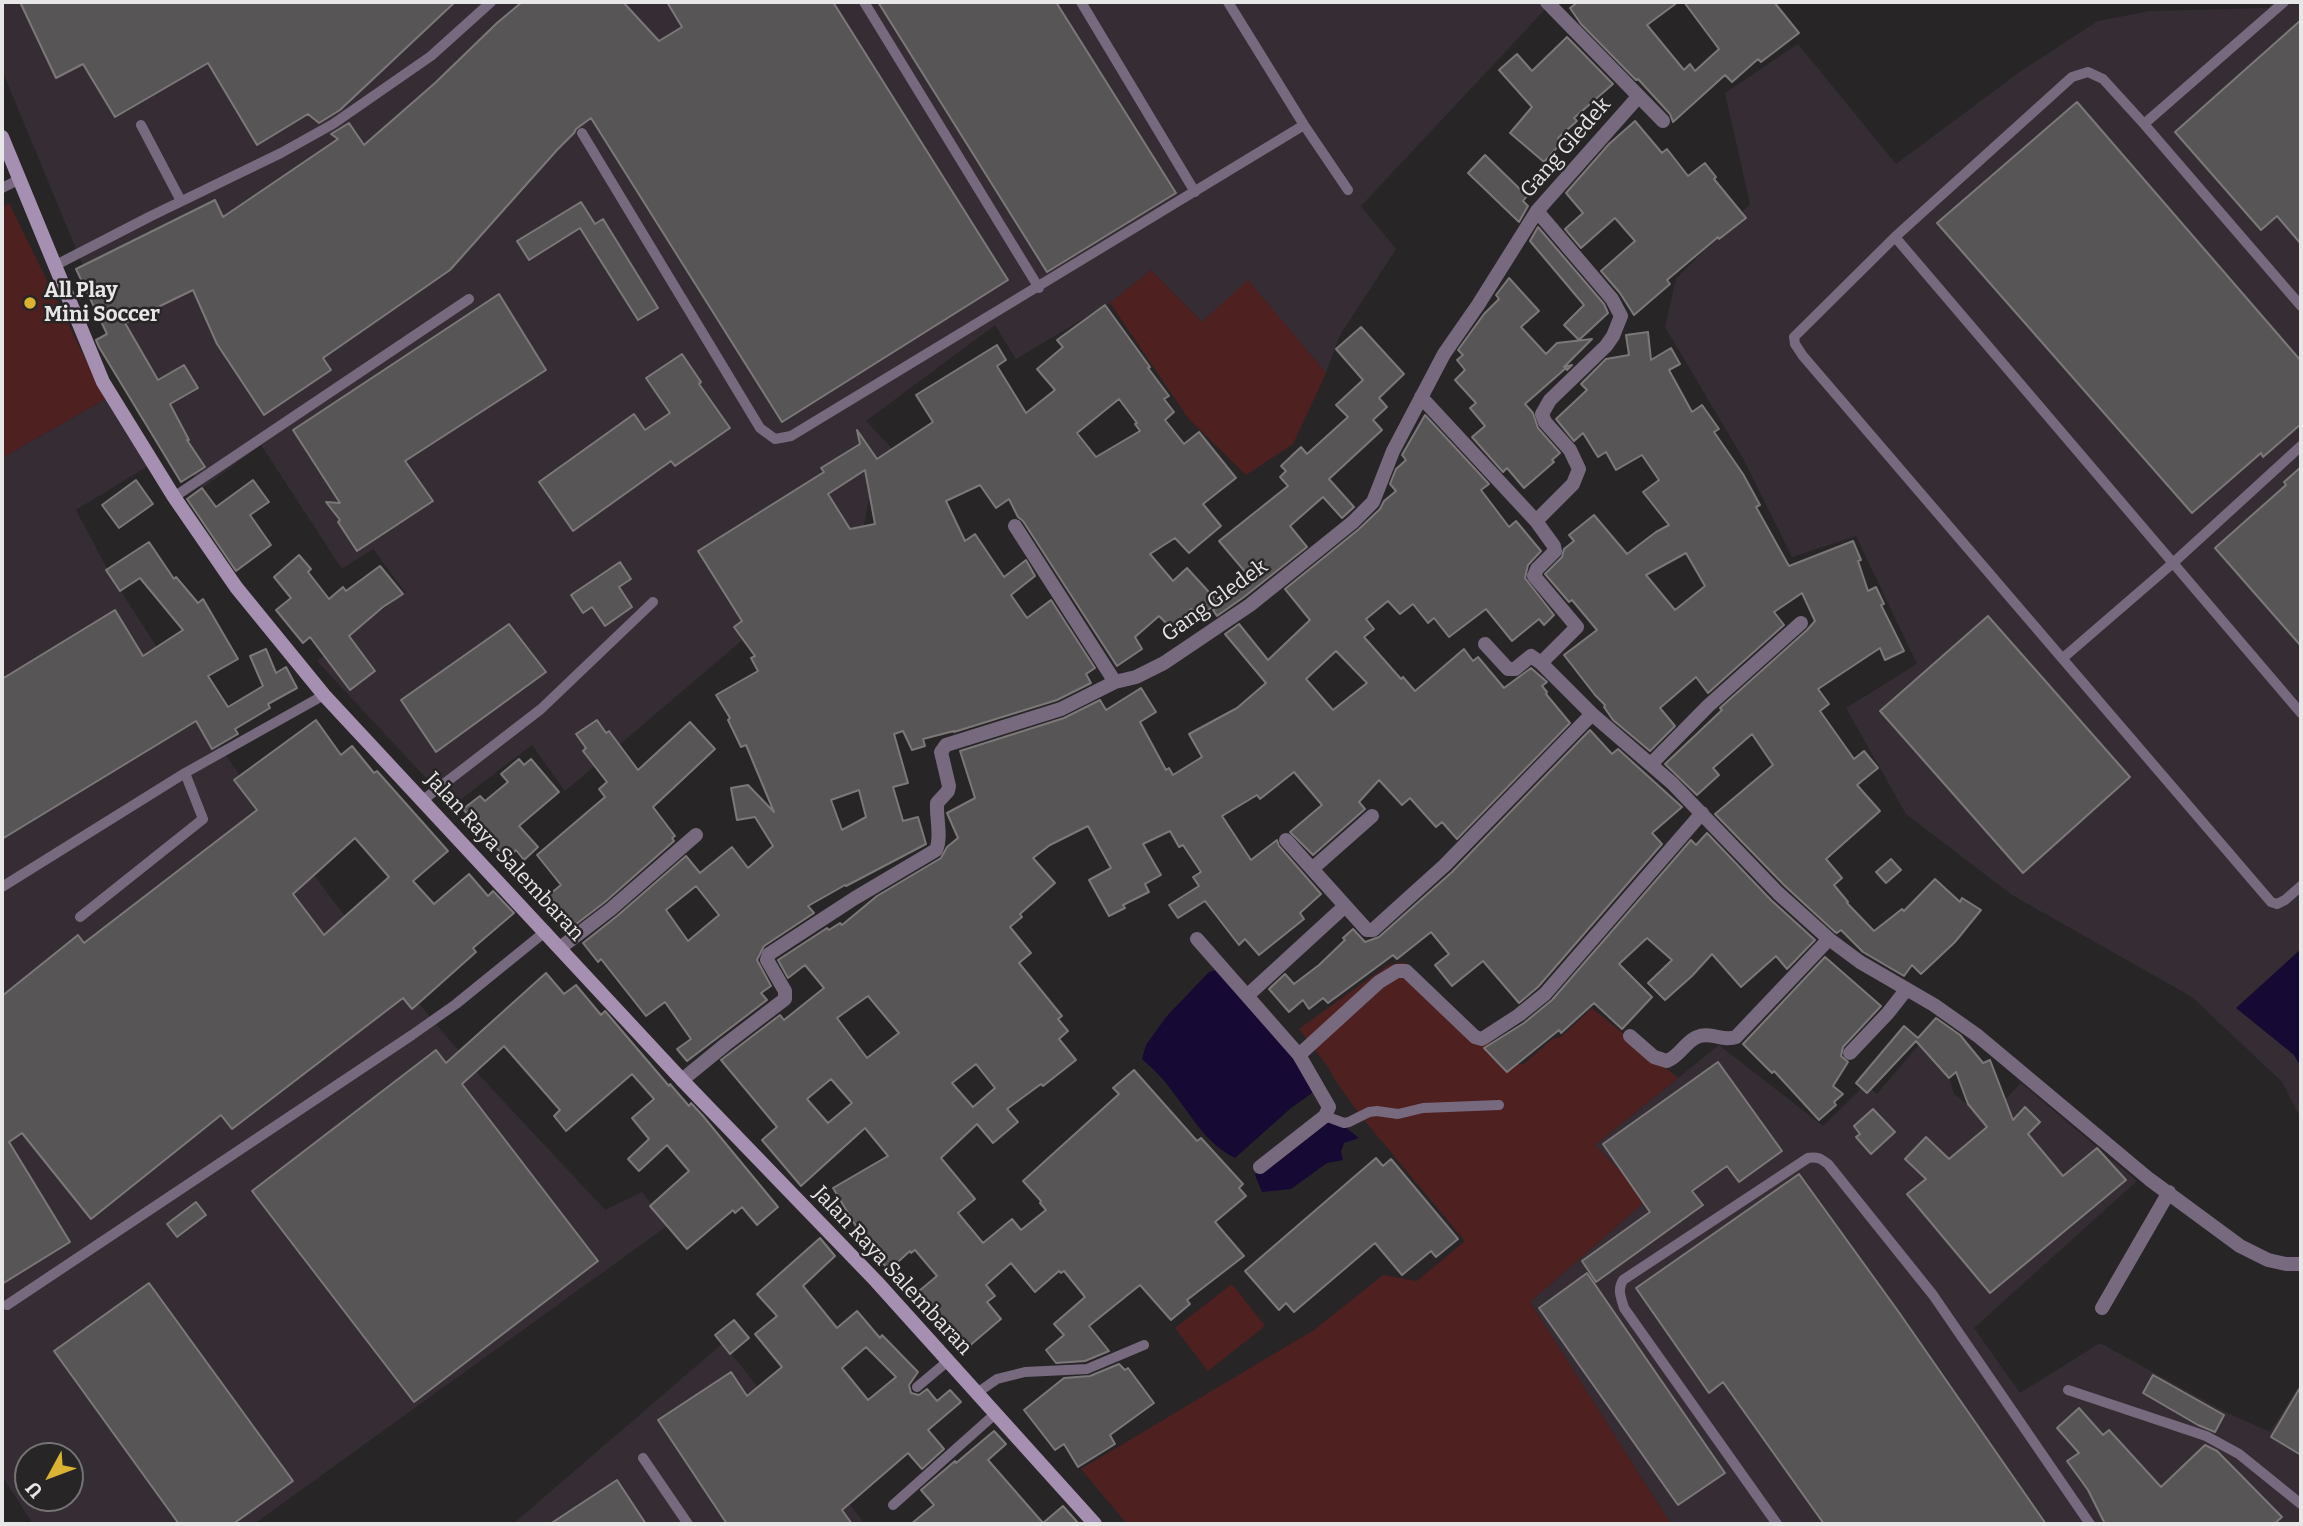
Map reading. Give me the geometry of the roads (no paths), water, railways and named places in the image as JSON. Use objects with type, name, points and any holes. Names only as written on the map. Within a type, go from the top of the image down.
[{"type":"main road","name":"Jalan Raya Salembaran","points":[[2,137],[103,382],[174,497],[236,587],[324,695],[682,1080],[876,1281],[1095,1524]]},
{"type":"street","name":"Gang Gledek","points":[[682,1080],[785,999],[785,991],[767,960],[769,954],[936,850],[939,835],[937,803],[949,786],[941,752],[944,747],[1061,709],[1115,681],[1136,677],[1186,649],[1250,605],[1353,522],[1373,502],[1393,451],[1444,354],[1537,211],[1638,97],[1549,2]]},
{"type":"street","points":[[1638,97],[1663,121]]},
{"type":"street","points":[[1536,521],[1573,484],[1579,468],[1570,450],[1545,422],[1543,408],[1613,337],[1621,320],[1618,308],[1537,211]]},
{"type":"street","points":[[1421,397],[1536,521],[1554,546],[1555,551],[1537,569],[1534,576],[1577,627],[1541,663]]},
{"type":"street","points":[[1015,526],[1115,681]]},
{"type":"street","points":[[1651,764],[1708,706],[1801,623]]},
{"type":"street","points":[[1485,644],[1508,669],[1515,669],[1531,656],[1541,663],[1592,714],[1651,764],[1779,893],[1829,939],[1860,962],[1934,1005],[1978,1036],[2149,1179],[2240,1246],[2268,1259],[2286,1264],[2301,1264]]},
{"type":"street","points":[[1286,840],[1367,930],[1373,930],[1445,865],[1592,714]]},
{"type":"street","points":[[1299,1055],[1379,982],[1397,971],[1406,971],[1475,1037],[1482,1039],[1545,994],[1702,813]]},
{"type":"street","points":[[1312,869],[1372,816]]},
{"type":"street","points":[[560,948],[611,909],[696,835]]},
{"type":"street","points":[[1248,995],[1345,906]]},
{"type":"street","points":[[1197,939],[1299,1055],[1329,1107],[1325,1116],[1260,1167]]},
{"type":"street","points":[[1630,1036],[1654,1057],[1667,1061],[1678,1055],[1698,1036],[1731,1039],[1736,1037],[1829,939]]},
{"type":"street","points":[[1850,1053],[1906,990]]},
{"type":"street","points":[[2102,1308],[2169,1192]]},
{"type":"lane","points":[[56,265],[281,153],[333,124],[431,56],[491,2]]},
{"type":"lane","points":[[864,2],[1039,288]]},
{"type":"lane","points":[[1080,2],[1195,192]]},
{"type":"lane","points":[[1228,2],[1304,125],[1348,190]]},
{"type":"lane","points":[[2144,124],[2284,2]]},
{"type":"lane","points":[[2301,306],[2144,124],[2103,79],[2088,72],[2072,77],[1895,237],[1794,337],[1795,344],[2271,902],[2277,904],[2285,900],[2301,886]]},
{"type":"lane","points":[[141,125],[181,201]]},
{"type":"lane","points":[[582,133],[760,428],[775,439],[792,436],[1304,125]]},
{"type":"lane","points":[[2,188],[20,179]]},
{"type":"lane","points":[[1895,237],[2301,713]]},
{"type":"lane","points":[[174,497],[469,299]]},
{"type":"lane","points":[[2063,658],[2173,563],[2301,446]]},
{"type":"lane","points":[[423,800],[541,709],[653,602]]},
{"type":"lane","points":[[2,887],[185,773],[324,695]]},
{"type":"lane","points":[[80,916],[203,819],[185,773]]},
{"type":"lane","points":[[7,1306],[412,1035],[467,995],[546,931]]},
{"type":"lane","points":[[1325,1116],[1343,1123],[1377,1111],[1398,1114],[1423,1108],[1499,1105]]},
{"type":"lane","points":[[1777,1524],[1624,1308],[1619,1286],[1623,1279],[1813,1157],[1819,1157],[1828,1164],[1933,1295],[2090,1524]]},
{"type":"lane","points":[[977,1393],[997,1380],[1025,1372],[1087,1369],[1144,1345]]},
{"type":"lane","points":[[917,1387],[948,1361]]},
{"type":"lane","points":[[2068,1390],[2206,1436],[2239,1454],[2301,1504]]},
{"type":"lane","points":[[893,1505],[995,1413]]},
{"type":"lane","points":[[643,1458],[688,1524]]},
{"type":"place","name":"All Play Mini Soccer","points":[[30,303]]}]
